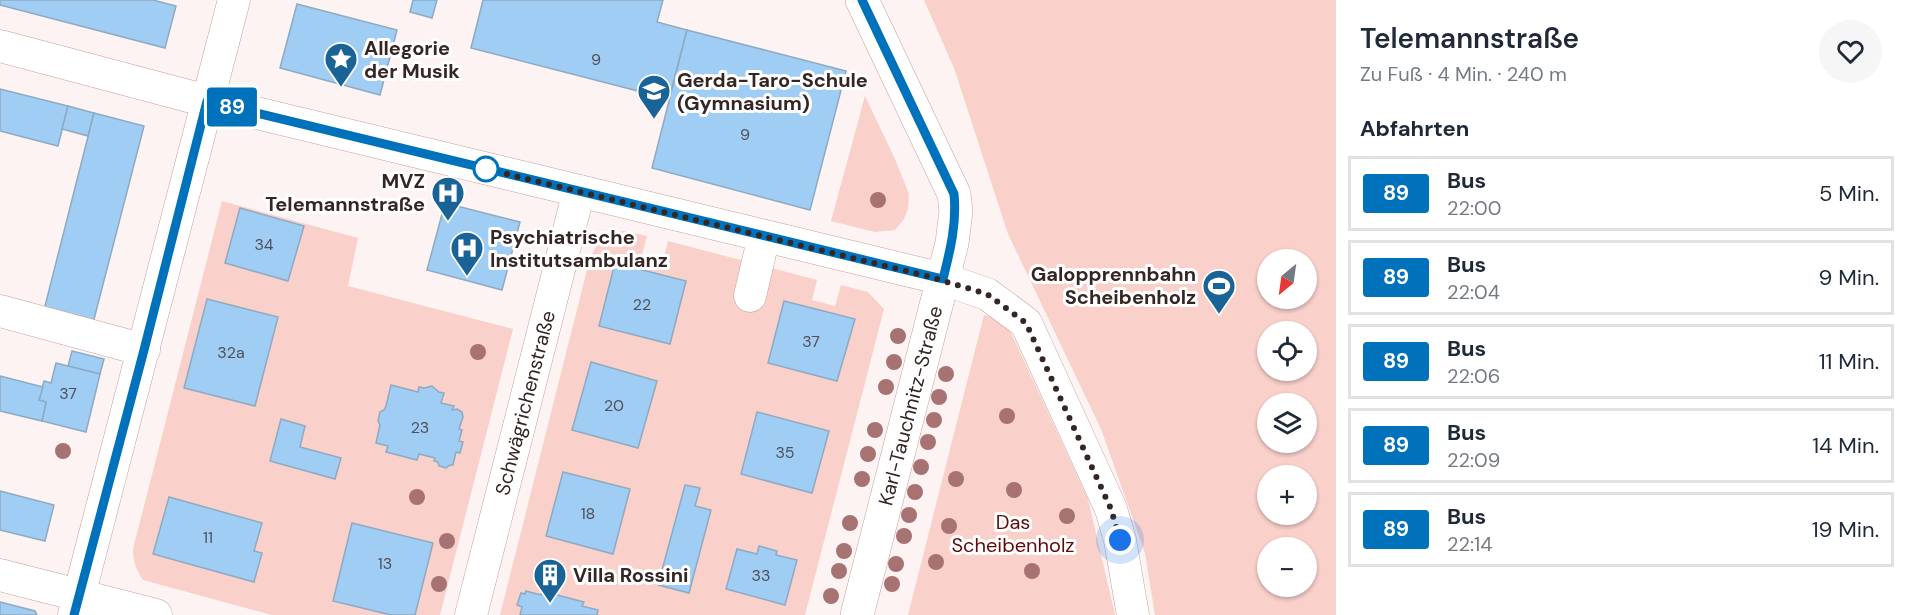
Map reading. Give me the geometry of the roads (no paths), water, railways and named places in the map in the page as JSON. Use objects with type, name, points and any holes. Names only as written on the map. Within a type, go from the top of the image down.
[{"type":"main road","name":"Karl-Tauchnitz-Straße","points":[[857,615],[955,224],[954,194],[862,0]]},
{"type":"street","points":[[76,605],[234,0]]},
{"type":"street","points":[[0,46],[207,101],[943,279],[987,294],[1026,323],[1111,509],[1120,540],[1133,615]]},
{"type":"street","name":"Schwägrichenstraße","points":[[471,615],[579,191]]},
{"type":"street","points":[[750,296],[764,236]]},
{"type":"street","points":[[0,311],[144,350]]},
{"type":"street","points":[[0,575],[76,605],[156,615]]},
{"type":"place","name":"Allegorie der Musik","points":[[341,88]]},
{"type":"place","name":"Gerda-Taro-Schule (Gymnasium)","points":[[654,120]]},
{"type":"place","name":"MVZ Telemannstraße","points":[[448,222]]},
{"type":"place","name":"Psychiatrische Institutsambulanz","points":[[467,277]]},
{"type":"place","name":"Galopprennbahn Scheibenholz","points":[[1219,315]]},
{"type":"place","name":"Villa Rossini","points":[[550,604]]},
{"type":"park label","name":"Das Scheibenholz","points":[[1013,534]]}]
